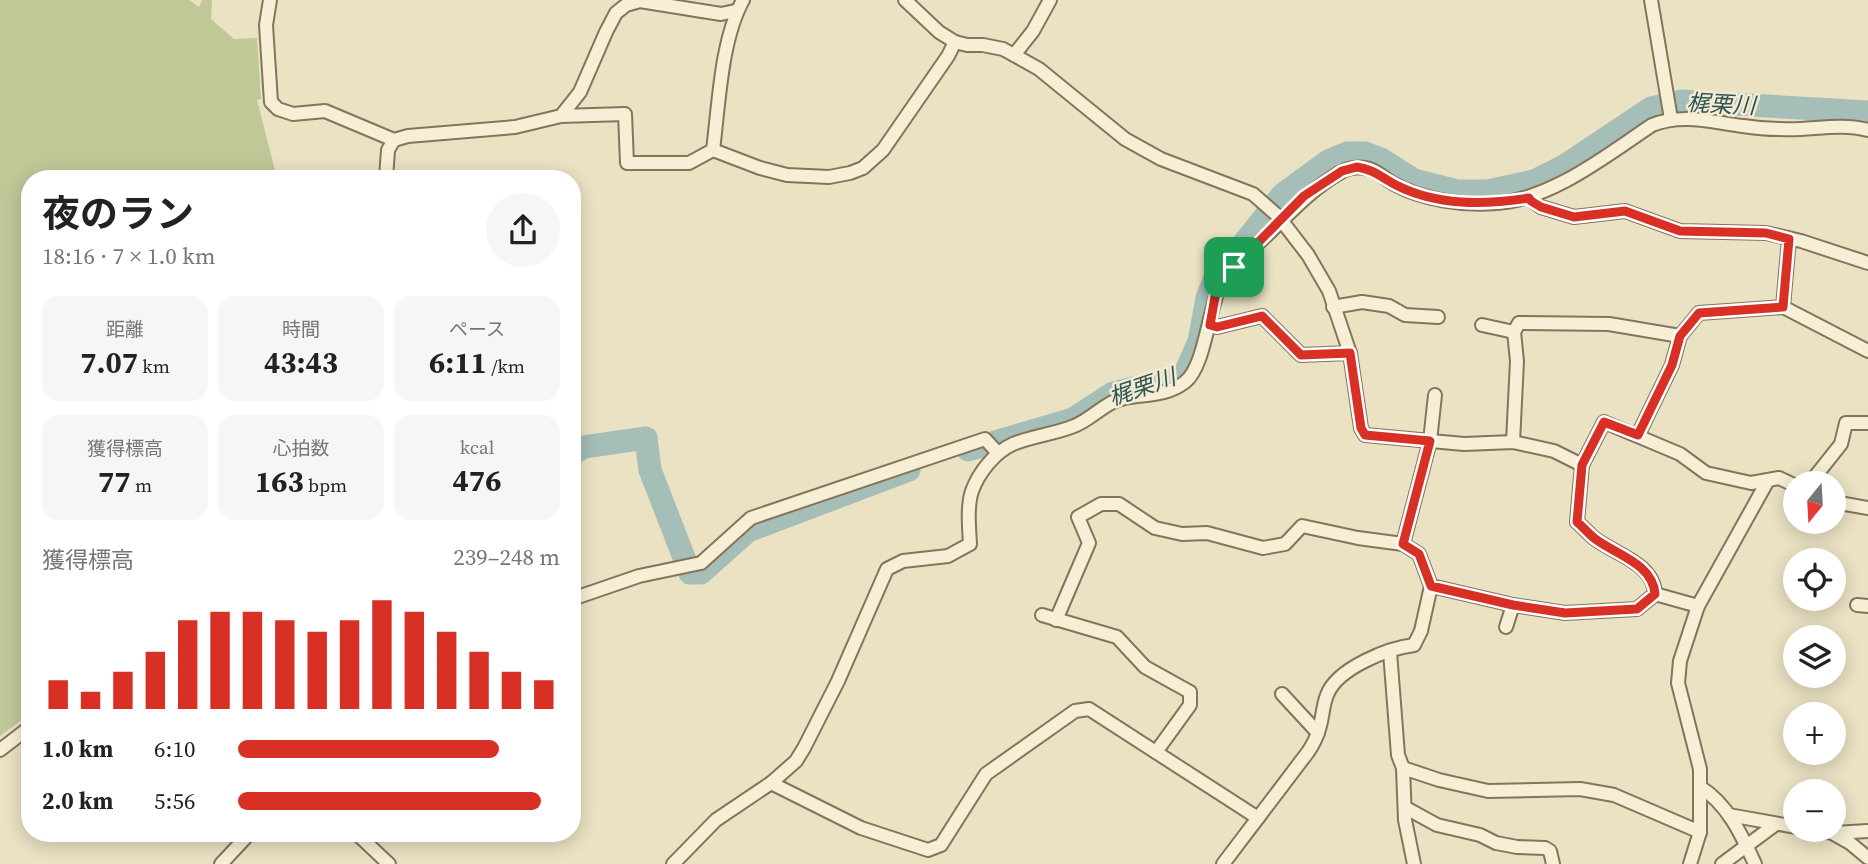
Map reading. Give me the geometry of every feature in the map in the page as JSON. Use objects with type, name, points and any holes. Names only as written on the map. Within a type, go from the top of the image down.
[{"type":"street","points":[[270,0],[266,25],[271,102],[293,114],[325,111],[394,140],[408,136],[515,127],[561,116],[625,114],[627,163],[689,163],[713,150],[787,176],[829,177],[856,171],[883,150],[955,42]]},
{"type":"street","points":[[905,0],[939,32],[955,42],[1003,49],[1039,69],[1125,139],[1161,159],[1253,194],[1280,218],[1321,275],[1329,292],[1350,353],[1361,428],[1365,435],[1464,444],[1513,442],[1555,451],[1582,465]]},
{"type":"street","points":[[1014,55],[1033,31],[1050,0]]},
{"type":"street","points":[[1651,0],[1671,117]]},
{"type":"street","points":[[561,116],[580,93],[606,32],[616,13],[626,5],[640,1],[721,14],[739,6]]},
{"type":"street","points":[[713,150],[723,70],[739,6]]},
{"type":"street","points":[[673,864],[716,820],[771,783],[796,761],[838,681],[887,569],[903,561],[948,556],[970,544],[972,491],[998,453],[1015,443],[1076,425],[1113,401],[1159,394],[1183,384],[1191,377],[1210,325],[1215,297],[1223,281],[1280,218],[1304,196],[1342,171],[1357,167],[1370,169],[1395,185],[1448,201],[1497,203],[1529,198],[1568,178],[1652,125],[1671,117],[1785,130],[1829,125],[1868,130]]},
{"type":"street","points":[[387,170],[388,150],[394,140]]},
{"type":"street","points":[[1529,198],[1541,207],[1574,217],[1625,211],[1680,231],[1766,233],[1868,264]]},
{"type":"street","points":[[1783,307],[1789,239]]},
{"type":"street","points":[[1333,307],[1362,302],[1389,306],[1405,315],[1438,317]]},
{"type":"street","points":[[1638,435],[1672,365],[1680,336],[1699,313],[1783,307],[1868,351]]},
{"type":"street","points":[[1210,325],[1217,327],[1262,316],[1301,355],[1350,353]]},
{"type":"street","points":[[1513,442],[1517,361],[1514,332],[1519,323],[1609,324],[1680,336]]},
{"type":"street","points":[[1482,325],[1514,332]]},
{"type":"street","points":[[1403,544],[1430,441],[1435,395]]},
{"type":"street","points":[[1655,594],[1654,585],[1636,563],[1594,538],[1577,522],[1582,465],[1604,422],[1680,454],[1706,473],[1751,483],[1779,478],[1783,480]]},
{"type":"street","points":[[1820,471],[1841,444],[1846,423],[1868,423]]},
{"type":"street","points":[[581,597],[639,576],[701,563],[751,518],[985,439],[998,453]]},
{"type":"street","points":[[1690,864],[1700,832],[1700,769],[1678,683],[1680,661],[1698,606],[1767,482]]},
{"type":"street","points":[[1056,620],[1089,544],[1078,517],[1101,504],[1119,504],[1155,528],[1182,534],[1207,533],[1263,548],[1285,544],[1302,526],[1403,544],[1419,554],[1431,586],[1421,631],[1415,645],[1400,647],[1356,665],[1342,675],[1327,693],[1318,733],[1308,752],[1227,863]]},
{"type":"street","points":[[1846,504],[1868,508]]},
{"type":"street","points":[[1431,586],[1513,605],[1565,613],[1637,609],[1655,594]]},
{"type":"street","points":[[1655,594],[1698,606]]},
{"type":"street","points":[[1506,627],[1513,605]]},
{"type":"street","points":[[1042,615],[1117,637],[1144,667],[1190,692],[1190,705],[1156,752]]},
{"type":"street","points":[[1390,652],[1398,755],[1403,768],[1405,820],[1415,864]]},
{"type":"street","points":[[1282,694],[1318,733]]},
{"type":"street","points":[[771,783],[862,828],[928,850],[941,845],[986,774],[1075,711],[1089,709],[1258,818]]},
{"type":"street","points":[[0,750],[21,734]]},
{"type":"street","points":[[1403,768],[1439,780],[1488,791],[1580,789],[1614,795],[1700,832]]},
{"type":"street","points":[[1700,787],[1709,792],[1729,815],[1747,844],[1755,864]]},
{"type":"street","points":[[1406,808],[1437,825],[1480,835],[1496,843],[1545,848],[1550,850],[1553,864]]},
{"type":"street","points":[[1729,815],[1783,825]]},
{"type":"street","points":[[1722,864],[1776,824]]},
{"type":"street","points":[[1846,832],[1868,831]]},
{"type":"street","points":[[1846,840],[1868,858]]},
{"type":"street","points":[[221,864],[242,842]]},
{"type":"street","points":[[366,842],[389,864]]},
{"type":"green space","points":[[0,0],[189,0],[199,7],[202,0],[212,0],[211,19],[234,39],[257,38],[261,99],[257,100],[275,170],[21,170],[21,721],[0,736]]},
{"type":"waterway","name":"梶栗川","points":[[968,450],[1073,419],[1113,393],[1132,388],[1149,389],[1168,383],[1185,373],[1199,341],[1207,298],[1214,280],[1283,194],[1328,161],[1347,153],[1365,153],[1381,159],[1414,180],[1457,191],[1487,191],[1534,181],[1564,166],[1651,108],[1682,101],[1868,112]]},
{"type":"waterway","name":"梶栗川","points":[[581,449],[646,438],[650,470],[690,573],[701,573],[748,531],[909,470]]},
{"type":"route","points":[[1357,167],[1370,169],[1395,185],[1418,194],[1448,201],[1497,203],[1529,198],[1541,207],[1574,217],[1625,211],[1680,231],[1766,233],[1789,239],[1783,307],[1699,313],[1680,336],[1672,365],[1638,435],[1604,422],[1585,457],[1577,522],[1594,538],[1636,563],[1654,585],[1655,594],[1637,609],[1595,613],[1565,613],[1513,605],[1431,586],[1419,554],[1403,544],[1430,441],[1365,435],[1361,428],[1350,353],[1301,355],[1262,316],[1217,327],[1210,325],[1215,297],[1234,267],[1304,196],[1342,171],[1357,167]]}]
